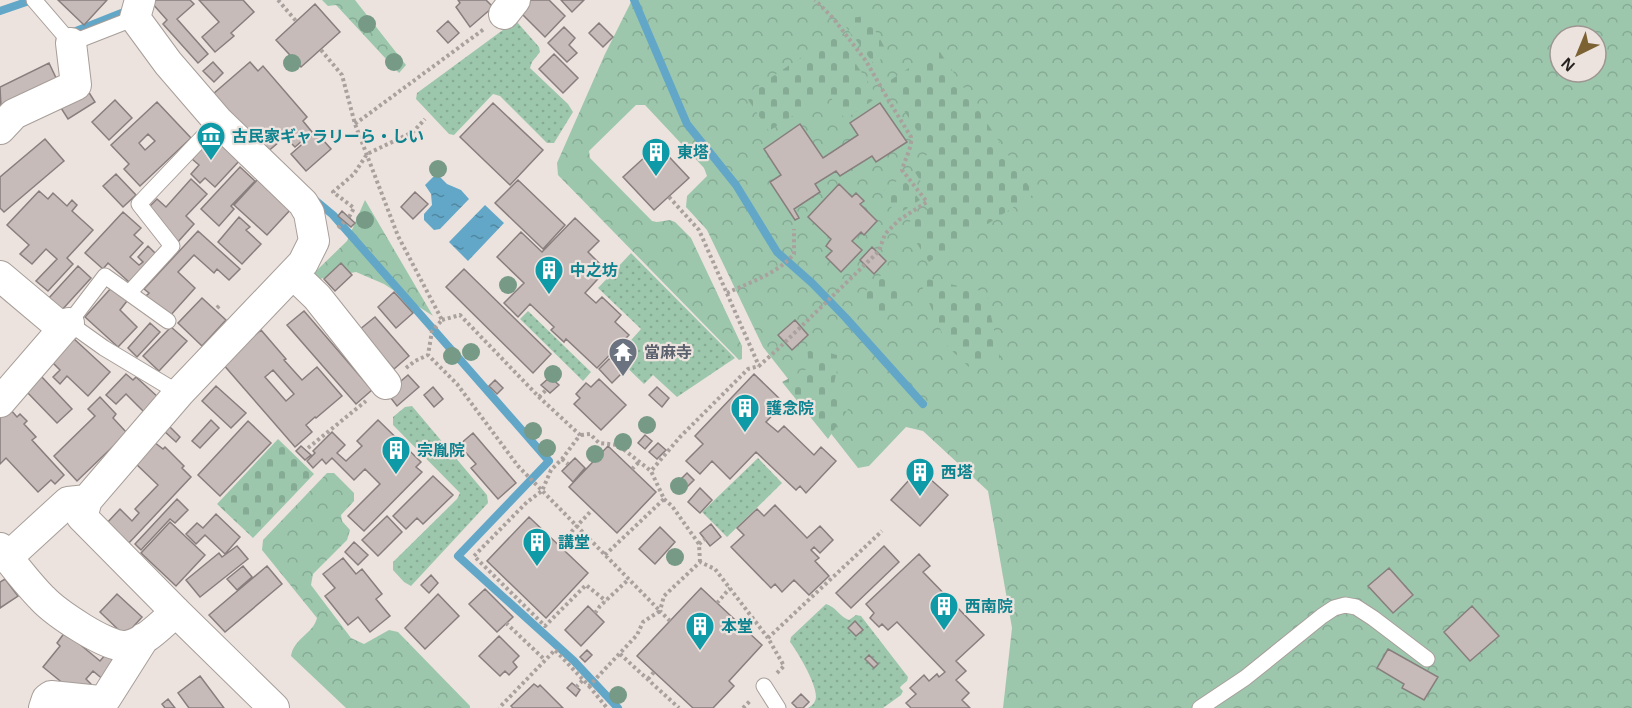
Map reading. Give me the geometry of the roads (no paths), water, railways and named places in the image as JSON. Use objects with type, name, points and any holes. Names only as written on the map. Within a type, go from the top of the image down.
[{"type":"street","points":[[137,9],[168,63],[218,121],[303,203],[309,213],[314,241],[303,263],[179,393],[87,500],[82,517],[274,708]]},
{"type":"street","points":[[0,129],[14,114],[76,85],[71,43]]},
{"type":"street","points":[[293,274],[317,297],[386,384]]},
{"type":"street","points":[[0,276],[66,326],[0,402]]},
{"type":"street","points":[[87,500],[68,502],[4,553],[42,600],[70,621],[106,642],[125,646],[144,638],[176,612]]},
{"type":"street","points":[[44,708],[47,699],[51,696],[100,701],[106,698],[144,638]]},
{"type":"lane","points":[[34,0],[71,43],[137,9]]},
{"type":"lane","points":[[129,293],[172,246],[139,204],[218,121]]},
{"type":"lane","points":[[168,321],[105,276],[66,326],[179,393]]},
{"type":"lane","points":[[1200,708],[1245,678],[1322,616],[1334,608],[1345,605],[1356,607],[1373,618],[1427,659]]},
{"type":"lane","points":[[764,686],[778,708]]},
{"type":"water","points":[[434,176],[439,176],[447,184],[461,190],[469,199],[440,229],[434,230],[424,220],[424,214],[432,205],[431,194],[425,185]]},
{"type":"water","points":[[485,205],[504,223],[468,261],[449,242]]},
{"type":"waterway","points":[[0,11],[32,0]]},
{"type":"waterway","points":[[634,0],[687,124],[736,185],[777,252],[845,317],[923,404]]},
{"type":"waterway","points":[[71,33],[129,10]]},
{"type":"waterway","points":[[315,200],[333,215],[549,461],[458,556],[574,661],[618,708]]},
{"type":"place","name":"古民家ギャラリーら・しい","points":[[211,162]]},
{"type":"place","name":"東塔","points":[[656,178]]},
{"type":"place","name":"中之坊","points":[[549,296]]},
{"type":"place","name":"當麻寺","points":[[623,378]]},
{"type":"place","name":"護念院","points":[[745,434]]},
{"type":"place","name":"宗胤院","points":[[396,476]]},
{"type":"place","name":"西塔","points":[[920,498]]},
{"type":"place","name":"講堂","points":[[537,568]]},
{"type":"place","name":"西南院","points":[[944,632]]},
{"type":"place","name":"本堂","points":[[700,652]]}]
